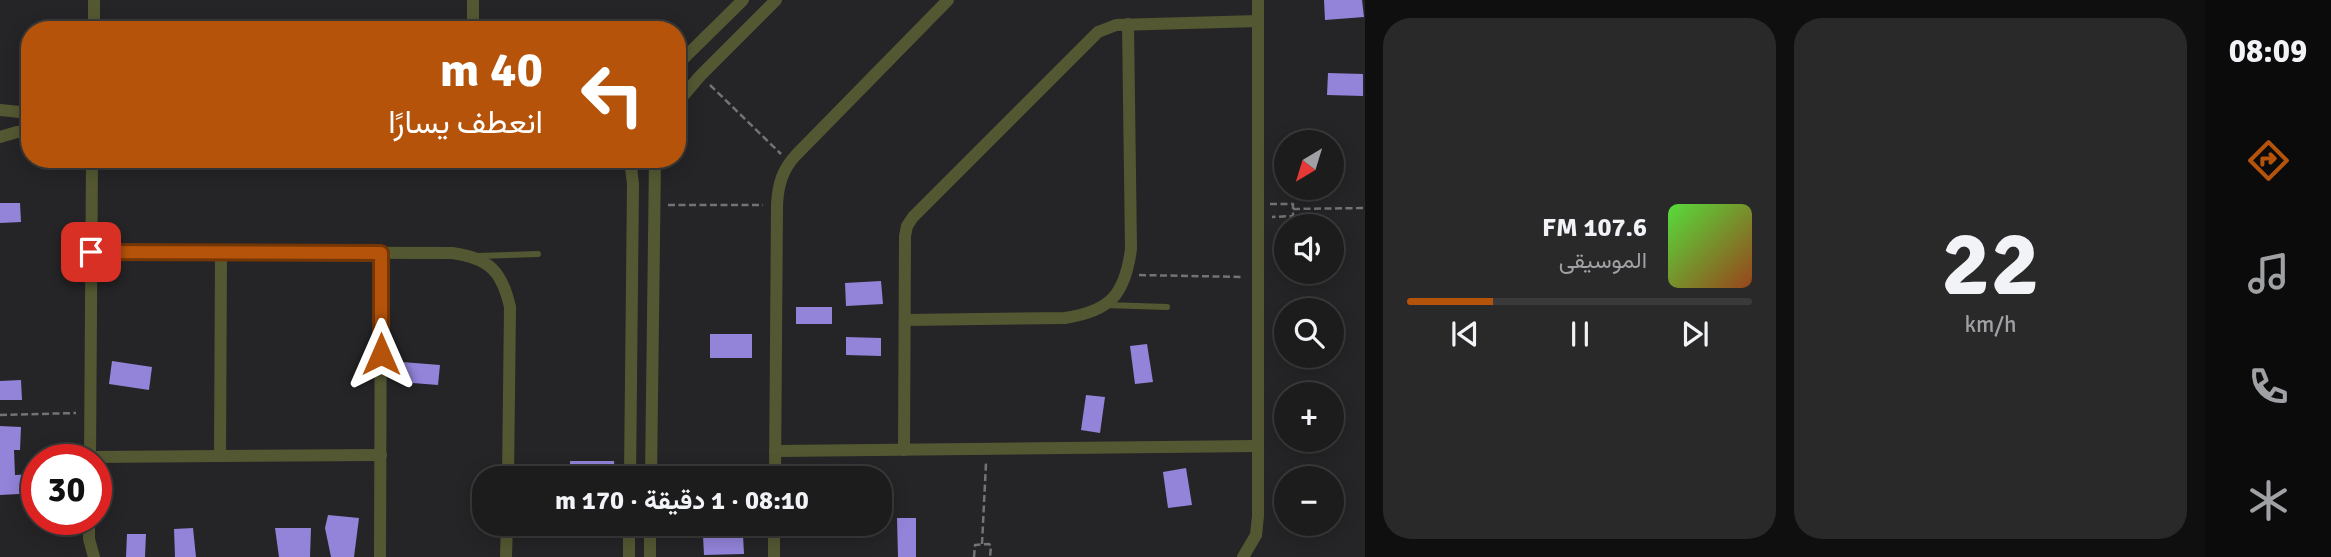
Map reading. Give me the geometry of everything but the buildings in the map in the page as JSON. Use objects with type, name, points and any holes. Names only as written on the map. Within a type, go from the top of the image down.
[{"type":"street","points":[[93,21],[94,0]]},
{"type":"street","points":[[473,21],[474,0]]},
{"type":"street","points":[[686,56],[743,0]]},
{"type":"street","points":[[686,92],[776,0]]},
{"type":"street","points":[[775,466],[776,205],[782,175],[789,162],[948,0]]},
{"type":"street","points":[[1243,557],[1256,535],[1258,516],[1258,0]]},
{"type":"street","points":[[904,450],[905,236],[909,222],[1091,38],[1107,27],[1128,24],[1258,21]]},
{"type":"street","points":[[905,320],[1065,318],[1086,315],[1105,305],[1118,292],[1127,275],[1131,249],[1128,24]]},
{"type":"street","points":[[0,110],[21,112]]},
{"type":"street","points":[[0,136],[21,132]]},
{"type":"street","points":[[90,444],[92,168]]},
{"type":"street","points":[[630,466],[631,168]]},
{"type":"street","points":[[651,466],[655,168]]},
{"type":"street","points":[[91,252],[452,253],[474,256],[493,268],[506,285],[510,307],[508,466]]},
{"type":"street","points":[[220,456],[221,253]]},
{"type":"street","points":[[380,557],[381,253]]},
{"type":"street","points":[[775,451],[1258,446]]},
{"type":"street","points":[[112,458],[380,455]]},
{"type":"street","points":[[89,535],[93,556]]},
{"type":"street","points":[[506,557],[507,536]]},
{"type":"street","points":[[629,536],[629,557]]},
{"type":"street","points":[[650,536],[650,557]]},
{"type":"street","points":[[774,536],[774,557]]},
{"type":"lane","points":[[474,256],[538,254]]},
{"type":"lane","points":[[1105,305],[1167,307]]},
{"type":"path","points":[[700,76],[789,162]]},
{"type":"path","points":[[1291,203],[1293,209],[1292,216],[1258,211],[1291,203]]},
{"type":"path","points":[[653,205],[776,205]]},
{"type":"path","points":[[1293,209],[1365,208]]},
{"type":"path","points":[[1127,275],[1258,278]]},
{"type":"path","points":[[0,415],[90,413]]},
{"type":"path","points":[[982,544],[987,449]]},
{"type":"path","points":[[974,557],[975,545],[982,544],[990,544],[990,557]]},
{"type":"route","points":[[91,252],[381,253],[381,354]]}]
